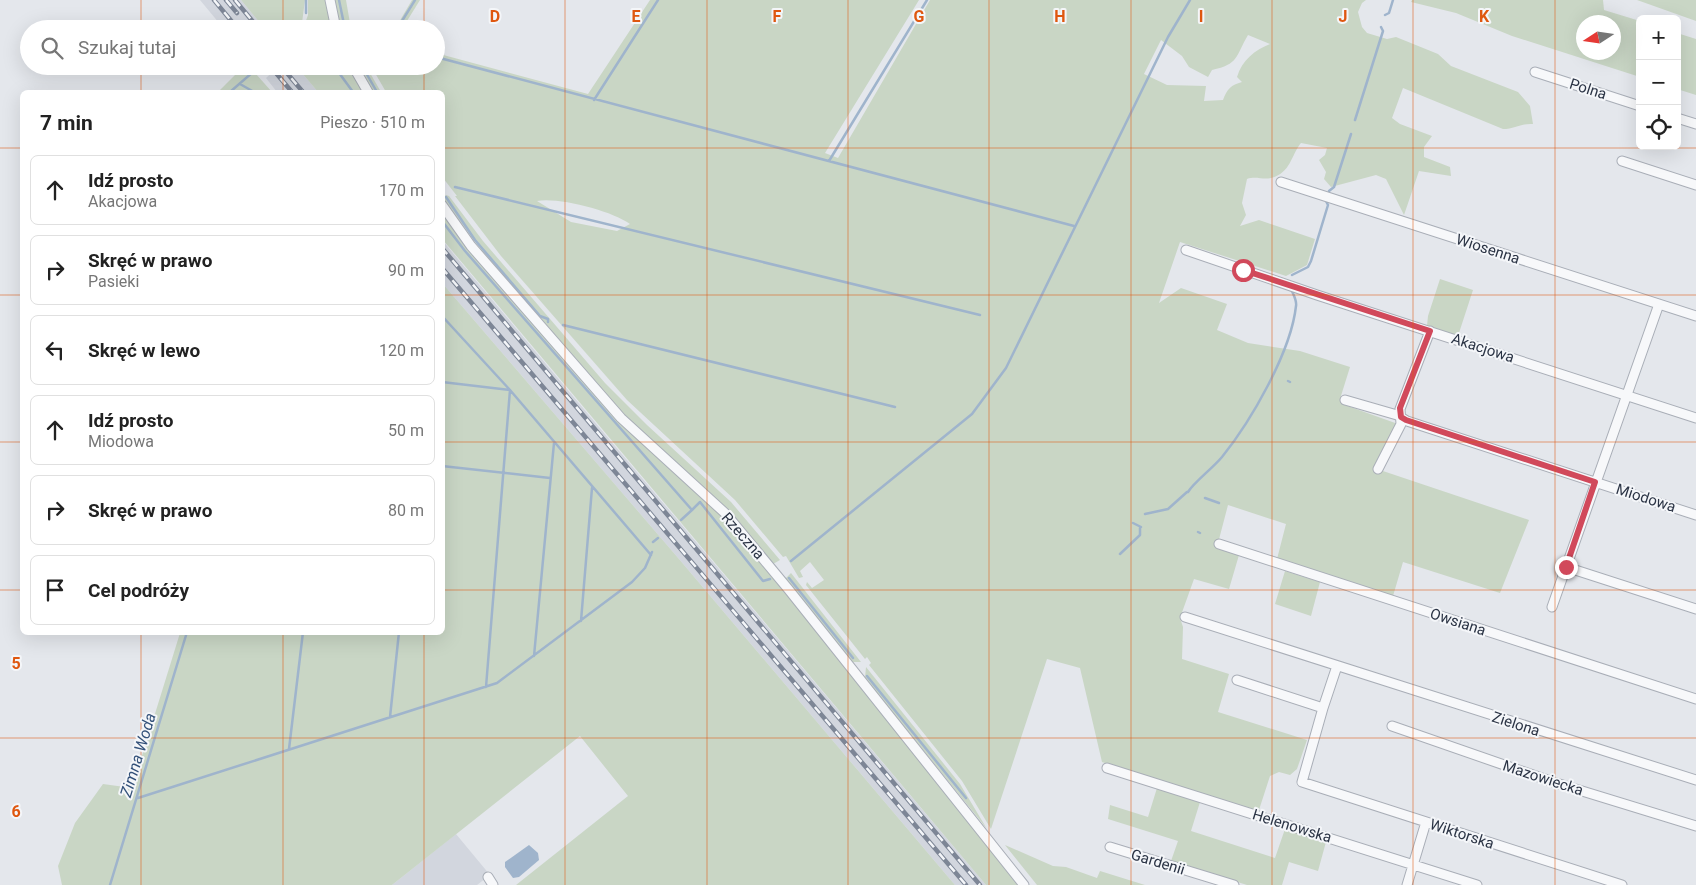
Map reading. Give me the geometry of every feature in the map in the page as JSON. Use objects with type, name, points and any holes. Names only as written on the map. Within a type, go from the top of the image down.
[{"type":"street","points":[[330,0],[334,20]]},
{"type":"street","name":"Polna","points":[[1535,72],[1637,105]]},
{"type":"street","points":[[358,75],[367,90]]},
{"type":"street","points":[[1681,119],[1696,124]]},
{"type":"street","points":[[1622,161],[1696,185]]},
{"type":"street","name":"Wiosenna","points":[[1281,182],[1696,316]]},
{"type":"street","name":"Rzeczna","points":[[445,209],[471,246],[621,418],[726,514],[1024,885]]},
{"type":"street","name":"Akacjowa","points":[[1186,250],[1696,418]]},
{"type":"street","points":[[1552,607],[1659,304]]},
{"type":"street","points":[[1378,469],[1401,424],[1401,407],[1430,331]]},
{"type":"street","name":"Miodowa","points":[[1345,400],[1696,515]]},
{"type":"street","name":"Owsiana","points":[[1219,544],[1696,699]]},
{"type":"street","points":[[1566,567],[1696,609]]},
{"type":"street","name":"Zielona","points":[[1185,618],[1696,780]]},
{"type":"street","points":[[1237,680],[1323,708],[1337,666]]},
{"type":"street","name":"Wiktorska","points":[[1323,708],[1302,782],[1622,885]]},
{"type":"street","name":"Mazowiecka","points":[[1392,726],[1556,783],[1696,826]]},
{"type":"street","name":"Helenowska","points":[[1106,768],[1477,885]]},
{"type":"street","points":[[1407,885],[1426,822]]},
{"type":"street","name":"Gardenii","points":[[1110,847],[1234,885]]},
{"type":"street","points":[[488,876],[494,885]]},
{"type":"shaded area","points":[[200,0],[241,0],[258,20],[217,20]]},
{"type":"shaded area","points":[[269,75],[304,75],[316,90],[275,90],[266,78]]},
{"type":"shaded area","points":[[445,244],[986,885],[955,885],[445,286]]},
{"type":"shaded area","points":[[456,834],[490,875],[477,885],[392,885]]},
{"type":"green space","points":[[241,0],[305,0],[302,20],[258,20]]},
{"type":"green space","points":[[308,0],[326,0],[331,20],[306,20]]},
{"type":"green space","points":[[334,0],[346,0],[349,20],[339,20]]},
{"type":"green space","points":[[412,0],[420,0],[408,20],[400,20]]},
{"type":"green space","points":[[650,0],[919,0],[825,153],[838,158],[930,0],[1366,0],[1362,3],[1358,12],[1362,27],[1367,33],[1387,39],[1396,37],[1438,54],[1451,66],[1518,92],[1530,106],[1533,124],[1503,129],[1403,88],[1392,118],[1400,124],[1432,136],[1424,147],[1424,157],[1450,167],[1451,176],[1419,171],[1404,215],[1386,179],[1376,175],[1331,187],[1324,179],[1326,172],[1319,160],[1325,155],[1327,148],[1301,143],[1287,168],[1278,176],[1247,179],[1242,203],[1246,215],[1240,226],[1259,220],[1315,239],[1307,265],[1286,276],[1180,242],[1159,303],[1181,288],[1227,304],[1217,330],[1248,343],[1300,351],[1350,367],[1340,399],[1342,404],[1398,424],[1377,469],[1529,520],[1500,593],[1403,562],[1393,596],[1277,559],[1286,524],[1228,505],[1217,547],[1239,555],[1229,589],[1194,579],[1180,618],[1183,627],[1182,659],[1229,674],[1218,712],[1307,740],[1297,769],[1290,775],[1279,772],[1270,776],[1258,813],[1102,762],[1080,668],[1047,659],[991,829],[962,781],[869,665],[871,663],[867,657],[865,659],[806,585],[807,582],[812,588],[824,580],[810,562],[800,571],[803,577],[799,578],[786,556],[783,557],[735,500],[627,400],[501,256],[455,196],[457,196],[445,181],[445,90],[385,90],[376,75],[445,75],[445,55],[588,94]],"holes":[[[1248,35],[1270,44],[1259,49],[1246,61],[1237,77],[1242,82],[1230,88],[1223,100],[1204,101],[1206,86],[1167,85],[1144,74],[1161,40],[1182,56],[1189,67],[1208,77],[1212,70],[1221,68],[1235,59]],[[547,200],[585,206],[611,214],[630,224],[617,231],[571,222],[537,201]]]},
{"type":"green space","points":[[1412,0],[1603,0],[1604,10],[1620,15],[1576,15],[1576,56],[1512,36],[1456,13],[1411,2]]},
{"type":"green space","points":[[1637,0],[1696,0],[1696,21]]},
{"type":"green space","points":[[1621,15],[1636,20],[1636,76],[1587,60],[1621,60]]},
{"type":"green space","points":[[1681,34],[1696,39],[1696,95],[1681,90]]},
{"type":"green space","points":[[235,75],[257,75],[270,90],[220,90]]},
{"type":"green space","points":[[304,75],[354,75],[363,90],[316,90]]},
{"type":"green space","points":[[364,75],[371,75],[380,90],[373,90]]},
{"type":"green space","points":[[445,196],[449,196],[483,241],[605,383],[647,425],[731,502],[780,560],[773,564],[705,488],[644,435],[609,399],[492,265],[445,201]]},
{"type":"green space","points":[[445,215],[472,253],[591,390],[612,413],[712,506],[768,570],[1020,885],[986,885],[445,242]]},
{"type":"green space","points":[[1440,279],[1473,290],[1458,336],[1427,326],[1428,316]]},
{"type":"green space","points":[[445,286],[955,885],[516,885],[628,796],[580,736],[392,885],[62,885],[58,866],[75,823],[103,784],[132,788],[179,635],[445,635]]},
{"type":"green space","points":[[1285,571],[1320,582],[1311,616],[1275,604]]},
{"type":"green space","points":[[791,573],[861,662],[852,662],[785,579]]},
{"type":"green space","points":[[866,667],[960,784],[987,829],[865,678]]},
{"type":"green space","points":[[1157,788],[1200,802],[1191,831],[1275,858],[1285,829],[1326,842],[1318,871],[1289,862],[1282,885],[1247,885],[1171,861],[1178,841],[1108,819],[1110,805],[1148,817]]},
{"type":"green space","points":[[1005,845],[1053,866],[1066,867],[1097,878],[1100,871],[1145,885],[1037,885]]},
{"type":"water","points":[[529,845],[538,853],[539,860],[519,877],[513,878],[505,867],[505,862]]},
{"type":"waterway","name":"Zimna Woda","points":[[306,0],[306,13]]},
{"type":"waterway","points":[[339,0],[343,20]]},
{"type":"waterway","points":[[403,20],[415,0]]},
{"type":"waterway","points":[[594,100],[658,0]]},
{"type":"waterway","points":[[829,161],[927,0]]},
{"type":"waterway","points":[[791,561],[972,414],[1006,368],[1168,37],[1190,0]]},
{"type":"waterway","points":[[1385,15],[1389,13],[1393,0]]},
{"type":"waterway","points":[[1355,120],[1383,31],[1381,27]]},
{"type":"waterway","points":[[445,59],[1074,226]]},
{"type":"waterway","name":"Zimna Woda","points":[[232,90],[250,75]]},
{"type":"waterway","points":[[341,75],[352,90]]},
{"type":"waterway","points":[[367,75],[376,90]]},
{"type":"waterway","points":[[240,84],[250,90]]},
{"type":"waterway","points":[[1329,191],[1334,187],[1351,134]]},
{"type":"waterway","points":[[455,187],[980,315]]},
{"type":"waterway","points":[[446,197],[475,240],[540,316],[548,319],[548,322]]},
{"type":"waterway","points":[[1292,275],[1308,267],[1311,261],[1328,205],[1326,201]]},
{"type":"waterway","points":[[445,225],[465,251],[692,510],[700,502],[763,581],[770,579]]},
{"type":"waterway","points":[[1188,492],[1222,457],[1245,425],[1268,385],[1293,324],[1296,304],[1292,291]]},
{"type":"waterway","points":[[445,319],[510,390],[651,555]]},
{"type":"waterway","points":[[563,325],[895,407]]},
{"type":"waterway","points":[[445,382],[510,390],[486,687]]},
{"type":"waterway","points":[[534,656],[554,443]]},
{"type":"waterway","points":[[445,466],[550,478]]},
{"type":"waterway","points":[[581,621],[592,488]]},
{"type":"waterway","points":[[1145,514],[1168,509],[1187,492]]},
{"type":"waterway","points":[[1205,498],[1219,503]]},
{"type":"waterway","points":[[681,520],[692,510]]},
{"type":"waterway","points":[[1133,523],[1141,527]]},
{"type":"waterway","points":[[1120,554],[1140,535],[1140,528]]},
{"type":"waterway","points":[[653,542],[658,538]]},
{"type":"waterway","points":[[138,798],[497,683],[632,582],[645,568],[652,552]]},
{"type":"waterway","points":[[789,578],[853,658]]},
{"type":"waterway","name":"Zimna Woda","points":[[110,885],[186,635]]},
{"type":"waterway","points":[[289,749],[303,635]]},
{"type":"waterway","points":[[390,717],[399,635]]},
{"type":"waterway","points":[[867,676],[966,798]]},
{"type":"railway","points":[[214,0],[231,20]]},
{"type":"railway","points":[[226,0],[237,13]]},
{"type":"railway","points":[[235,0],[252,20]]},
{"type":"railway","points":[[278,75],[290,90]]},
{"type":"railway","points":[[289,75],[301,90]]},
{"type":"railway","points":[[445,252],[980,885]]},
{"type":"railway","points":[[445,272],[966,885]]},
{"type":"route","points":[[1243,270],[1430,331],[1400,408],[1401,417],[1595,482],[1566,567]]}]
